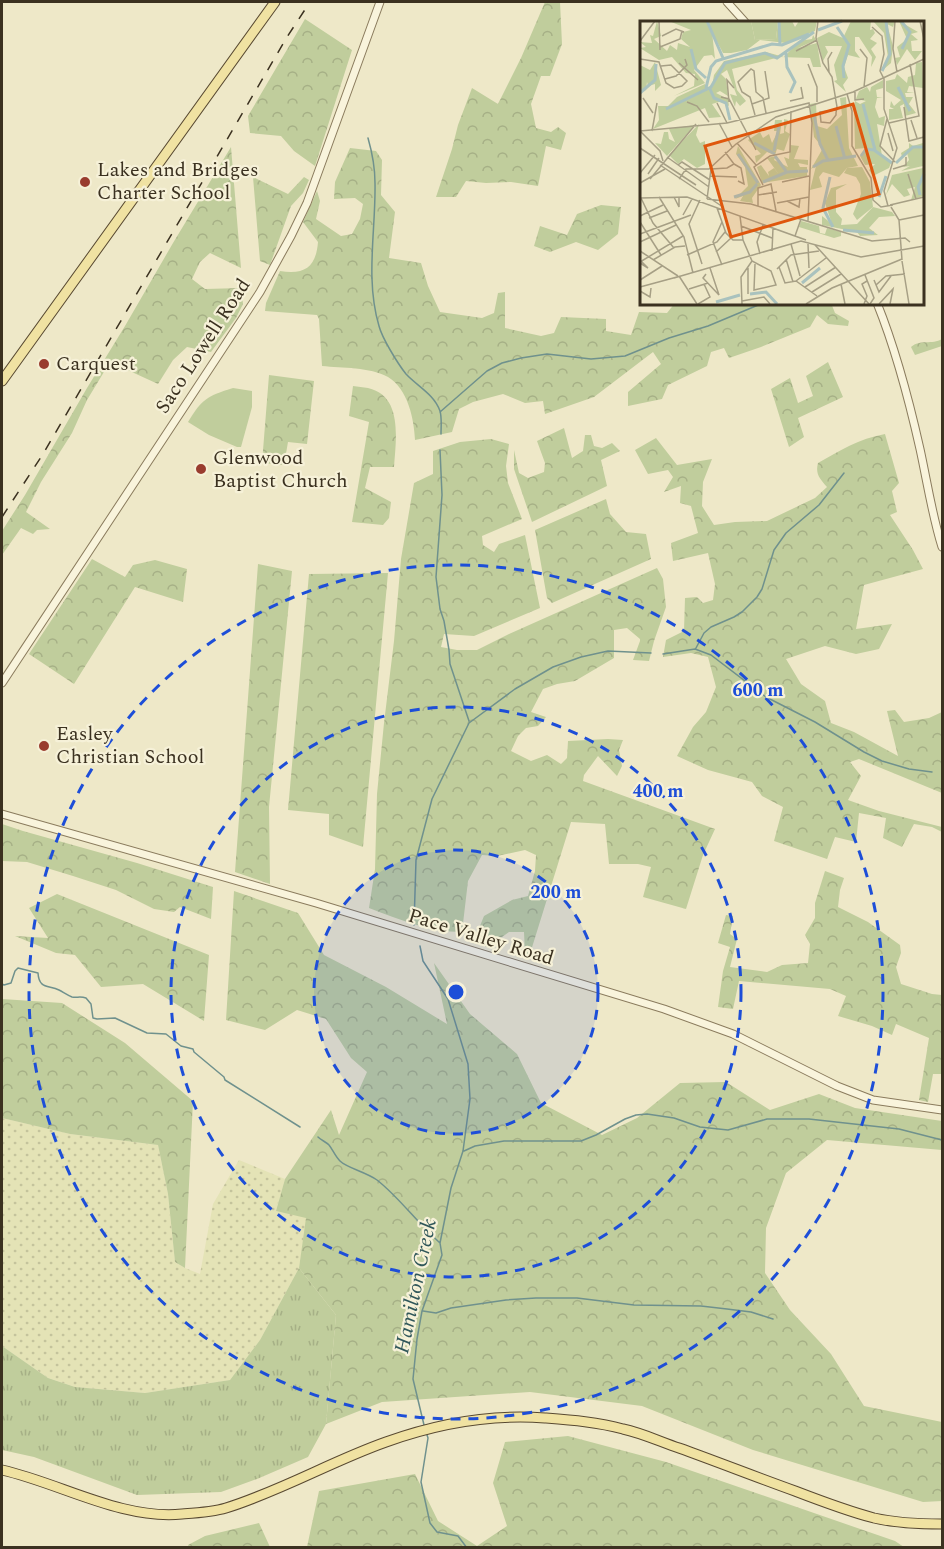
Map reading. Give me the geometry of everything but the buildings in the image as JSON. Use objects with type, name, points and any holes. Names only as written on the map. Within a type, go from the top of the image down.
[{"type":"main road","points":[[2,381],[274,2]]},
{"type":"main road","points":[[2,1470],[122,1508],[161,1514],[181,1514],[224,1509],[384,1442],[427,1429],[504,1417],[544,1418],[586,1422],[623,1429],[832,1506],[875,1518],[901,1523],[942,1524]]},
{"type":"street","name":"Saco Lowell Road","points":[[2,683],[250,307],[291,236],[307,203],[380,2]]},
{"type":"street","points":[[727,2],[744,21]]},
{"type":"street","points":[[878,304],[914,422],[942,547]]},
{"type":"street","name":"Pace Valley Road","points":[[2,814],[316,903],[664,1009],[734,1034],[837,1086],[873,1100],[942,1110]]},
{"type":"green space","points":[[545,2],[560,2],[562,44],[550,76],[541,76],[531,104],[536,128],[551,132],[558,127],[566,133],[561,150],[546,146],[538,186],[511,182],[466,181],[456,197],[436,197],[472,88],[498,104]]},
{"type":"green space","points":[[305,19],[352,50],[315,166],[294,151],[281,136],[250,133],[248,116]]},
{"type":"green space","points":[[231,147],[241,268],[210,253],[200,262],[192,279],[205,289],[241,288],[243,304],[236,318],[211,352],[187,347],[173,360],[158,384],[110,362],[26,512],[50,529],[37,530],[33,534],[21,528],[2,555],[2,531]]},
{"type":"green space","points":[[350,148],[376,151],[382,160],[381,195],[395,212],[389,258],[421,263],[440,312],[482,318],[494,313],[498,293],[505,292],[505,328],[541,336],[554,333],[561,317],[606,319],[606,331],[631,335],[639,312],[667,313],[674,304],[831,304],[835,313],[849,321],[848,326],[828,324],[817,315],[810,327],[761,347],[729,358],[724,348],[711,352],[707,366],[668,385],[662,399],[628,406],[628,392],[661,364],[653,352],[594,397],[545,414],[543,401],[525,403],[503,394],[473,402],[459,409],[452,432],[415,440],[409,405],[395,382],[373,371],[322,366],[317,315],[265,311],[266,303],[280,271],[302,270],[308,267],[315,258],[318,242],[303,222],[317,191],[320,201],[316,219],[341,236],[352,234],[360,219],[363,204],[355,198],[334,199],[335,182]]},
{"type":"green space","points":[[253,177],[288,194],[304,177],[309,180],[303,193],[291,206],[270,265],[260,261]]},
{"type":"green space","points":[[601,205],[621,207],[618,234],[598,250],[576,242],[550,252],[534,246],[540,226],[567,235],[577,214]]},
{"type":"green space","points":[[942,339],[942,346],[915,355],[911,347],[918,343]]},
{"type":"green space","points":[[828,362],[843,397],[798,418],[804,437],[789,447],[771,389],[790,378],[798,403],[813,396],[806,376]]},
{"type":"green space","points":[[269,375],[314,381],[307,444],[288,442],[284,465],[262,463]]},
{"type":"green space","points":[[353,386],[368,388],[379,393],[387,400],[395,420],[394,467],[370,467],[365,488],[391,502],[389,518],[383,525],[352,522],[369,422],[349,416]]},
{"type":"green space","points":[[233,388],[252,391],[252,407],[241,447],[209,435],[188,422],[206,399]]},
{"type":"green space","points":[[564,428],[572,458],[583,451],[585,435],[591,435],[594,446],[602,448],[612,443],[620,451],[601,460],[607,486],[532,522],[514,469],[514,450],[519,473],[528,478],[544,472],[545,463],[537,441]]},
{"type":"green space","points":[[885,434],[899,483],[892,491],[897,512],[890,515],[923,569],[864,585],[856,629],[892,624],[879,649],[856,654],[825,646],[786,659],[801,684],[825,701],[831,723],[854,732],[898,756],[887,711],[895,710],[904,722],[929,718],[942,712],[942,793],[859,759],[850,762],[861,776],[848,800],[879,811],[942,827],[942,832],[932,827],[914,824],[902,847],[883,838],[886,818],[859,813],[856,842],[835,837],[827,859],[774,841],[783,807],[762,796],[752,782],[708,770],[677,756],[693,727],[706,712],[716,687],[708,657],[691,653],[663,657],[666,640],[684,631],[685,598],[697,597],[703,603],[713,600],[715,584],[708,553],[673,561],[671,543],[698,533],[691,506],[680,503],[681,486],[664,492],[673,477],[668,470],[648,474],[635,450],[656,438],[677,465],[712,459],[703,482],[702,506],[714,525],[767,521],[815,498],[827,487],[820,479],[818,463],[858,442]]},
{"type":"green space","points":[[491,439],[509,444],[506,466],[508,483],[522,519],[482,536],[483,545],[494,552],[499,544],[525,535],[540,608],[474,636],[444,634],[441,647],[477,650],[657,568],[663,579],[666,607],[649,661],[633,660],[640,639],[627,628],[614,630],[614,658],[575,681],[543,689],[531,712],[546,717],[538,726],[526,728],[518,736],[511,751],[531,761],[547,755],[561,764],[567,758],[568,741],[623,740],[619,750],[622,766],[617,776],[598,756],[584,775],[583,781],[715,829],[703,855],[686,909],[643,897],[651,867],[638,864],[609,864],[605,824],[571,822],[529,957],[525,954],[524,932],[509,932],[488,947],[473,943],[484,916],[512,900],[528,896],[535,871],[536,855],[525,850],[497,856],[482,855],[468,881],[462,932],[427,928],[369,908],[375,869],[377,794],[401,559],[414,483],[433,474],[433,451],[460,442]]},
{"type":"green space","points":[[606,499],[610,514],[626,532],[646,534],[651,559],[552,603],[547,598],[535,530]]},
{"type":"green space","points":[[92,559],[125,577],[133,565],[155,560],[187,569],[183,602],[135,587],[74,684],[29,654]]},
{"type":"green space","points":[[258,564],[292,571],[269,807],[270,884],[235,872]]},
{"type":"green space","points":[[388,573],[363,847],[329,835],[329,814],[288,810],[309,574]]},
{"type":"green space","points":[[2,824],[213,887],[211,919],[180,907],[174,912],[154,909],[116,890],[27,862],[2,861]]},
{"type":"green space","points":[[825,871],[844,878],[838,907],[868,922],[900,945],[901,953],[896,967],[901,984],[942,995],[942,1074],[933,1074],[928,1102],[919,1100],[929,1038],[896,1024],[892,1035],[872,1026],[838,1016],[846,996],[830,989],[739,981],[733,1009],[718,1007],[723,971],[730,947],[718,943],[726,915],[733,916],[730,934],[737,939],[730,967],[767,972],[782,965],[808,963],[810,944],[805,935],[815,918],[815,903]]},
{"type":"green space","points":[[234,891],[298,913],[324,955],[386,987],[447,1024],[434,963],[470,1014],[517,1054],[541,1103],[602,1135],[637,1118],[680,1083],[726,1082],[770,1110],[819,1094],[855,1108],[942,1121],[942,1150],[827,1140],[786,1173],[766,1228],[765,1273],[790,1310],[831,1354],[864,1406],[942,1422],[942,1501],[923,1502],[753,1450],[642,1406],[530,1392],[382,1402],[326,1424],[336,1315],[299,1268],[306,1218],[276,1211],[285,1179],[331,1110],[339,1135],[367,1072],[351,1058],[326,1019],[297,1010],[265,1030],[226,1020]]},
{"type":"green space","points":[[57,894],[209,955],[204,1021],[143,984],[101,987],[75,955],[56,953],[15,936],[48,938],[29,908]]},
{"type":"green space","points":[[2,999],[62,1003],[125,1043],[193,1101],[185,1268],[175,1262],[168,1194],[158,1145],[70,1134],[2,1118]]},
{"type":"green space","points":[[2,1118],[70,1134],[158,1145],[168,1194],[175,1262],[200,1274],[213,1204],[239,1160],[285,1179],[276,1211],[307,1217],[299,1268],[260,1340],[230,1380],[145,1393],[75,1387],[48,1378],[2,1346]]},
{"type":"green space","points":[[299,1268],[336,1315],[326,1424],[308,1457],[221,1492],[137,1495],[34,1457],[2,1450],[2,1346],[48,1378],[75,1387],[145,1393],[230,1380],[260,1340]]},
{"type":"green space","points":[[568,1436],[666,1462],[895,1541],[904,1547],[307,1547],[319,1491],[415,1474],[438,1521],[477,1546],[507,1526],[493,1483],[505,1442]]},
{"type":"green space","points":[[259,1523],[270,1547],[189,1547],[188,1545],[205,1536]]},
{"type":"waterway","points":[[368,138],[375,177],[372,272],[379,326],[403,370],[430,395],[437,405],[441,417],[441,434]]},
{"type":"waterway","name":"Hamilton Creek","points":[[440,412],[487,371],[502,363],[547,354],[591,359],[625,356],[761,304]]},
{"type":"waterway","name":"Hamilton Creek","points":[[440,450],[442,495],[436,577],[450,664],[469,721]]},
{"type":"waterway","points":[[696,648],[704,633],[711,627],[742,612],[757,597],[762,589],[774,550],[786,533],[819,505],[844,473]]},
{"type":"waterway","points":[[663,654],[695,649],[711,655],[766,697],[815,722],[864,752],[882,761],[909,769],[932,772]]},
{"type":"waterway","name":"Hamilton Creek","points":[[414,925],[416,860],[432,799],[469,723],[515,689],[553,667],[608,651],[651,653]]},
{"type":"waterway","name":"Hamilton Creek","points":[[420,946],[423,961],[448,999],[468,1064],[470,1099],[463,1151],[451,1188],[440,1243],[442,1255],[422,1311],[417,1339],[413,1379],[424,1425]]},
{"type":"waterway","points":[[2,984],[11,983],[18,968],[38,973],[40,982],[45,986],[72,997],[86,998],[91,1004],[93,1018],[115,1018],[147,1033],[166,1034],[181,1046],[193,1049],[225,1080],[300,1127]]},
{"type":"waterway","points":[[464,1151],[475,1146],[504,1141],[581,1141],[625,1119],[647,1114],[674,1118],[700,1127],[728,1130],[767,1119],[809,1119],[899,1129],[942,1140]]},
{"type":"waterway","points":[[318,1137],[329,1145],[340,1161],[377,1180],[440,1243]]},
{"type":"waterway","points":[[423,1311],[436,1313],[451,1308],[506,1300],[577,1298],[634,1305],[701,1306],[751,1312],[773,1319]]},
{"type":"waterway","name":"Hamilton Creek","points":[[426,1432],[428,1438],[421,1482],[430,1523],[437,1532],[458,1536],[467,1548]]},
{"type":"railway","points":[[2,517],[43,454],[287,37],[310,2]]},
{"type":"place","name":"Lakes and Bridges Charter School","points":[[85,182]]},
{"type":"place","name":"Carquest","points":[[44,364]]},
{"type":"place","name":"Glenwood Baptist Church","points":[[201,469]]},
{"type":"place","name":"Easley Christian School","points":[[44,746]]}]
